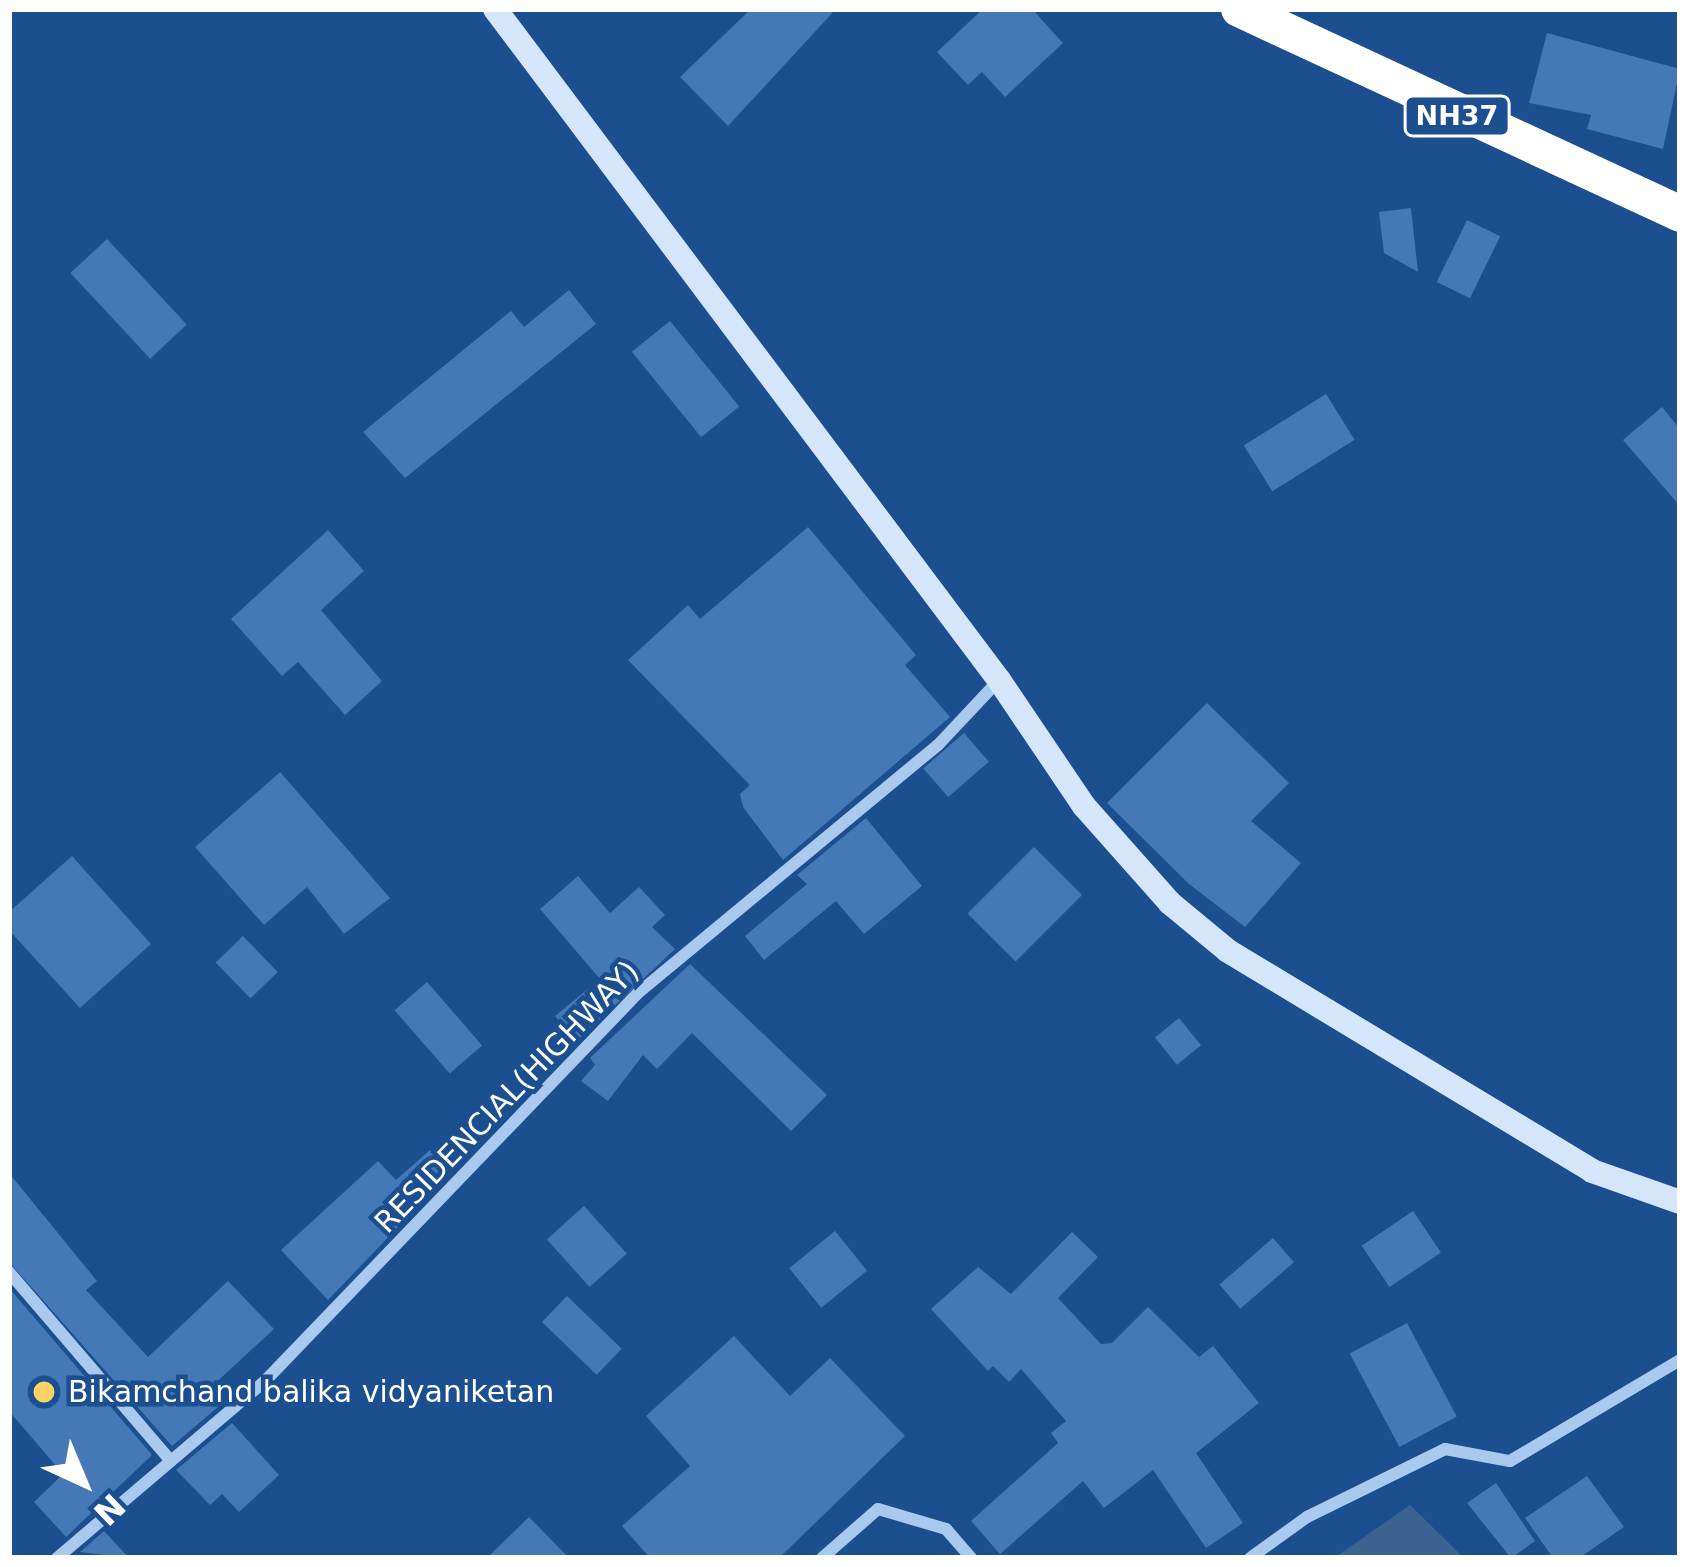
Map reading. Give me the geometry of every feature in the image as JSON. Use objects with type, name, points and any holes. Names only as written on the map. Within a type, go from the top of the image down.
[{"type":"highway","name":"NH37","points":[[1239,9],[1680,214]]},
{"type":"street","points":[[495,9],[999,680],[1084,806],[1169,903],[1228,951],[1592,1172],[1680,1202]]},
{"type":"street","name":"RESIDENCIAL(HIGHWAY)","points":[[58,1558],[265,1381],[638,993],[938,745],[999,680]]},
{"type":"street","points":[[9,1272],[170,1460]]},
{"type":"street","points":[[1250,1558],[1307,1517],[1445,1449],[1510,1461],[1680,1360]]},
{"type":"street","points":[[822,1558],[878,1509],[946,1529],[971,1558]]},
{"type":"water","points":[[1410,1505],[1464,1558],[1334,1558]]},
{"type":"building","points":[[751,9],[836,9],[728,126],[680,77]]},
{"type":"building","points":[[983,9],[1032,9],[1063,43],[1005,97],[982,72],[968,85],[937,52]]},
{"type":"building","points":[[1547,33],[1680,69],[1663,149],[1587,129],[1591,115],[1529,103]]},
{"type":"building","points":[[1411,208],[1418,272],[1384,253],[1379,212]]},
{"type":"building","points":[[1467,220],[1500,236],[1470,298],[1437,282]]},
{"type":"building","points":[[107,239],[187,325],[150,359],[70,273]]},
{"type":"building","points":[[569,290],[596,324],[405,478],[363,432],[511,311],[524,327]]},
{"type":"building","points":[[670,321],[739,406],[701,437],[632,352]]},
{"type":"building","points":[[1326,394],[1355,440],[1272,491],[1244,445]]},
{"type":"building","points":[[1662,407],[1680,429],[1680,506],[1623,440]]},
{"type":"building","points":[[808,527],[916,655],[905,665],[950,717],[783,860],[743,807],[740,794],[750,785],[628,660],[688,605],[700,619]]},
{"type":"building","points":[[328,530],[364,571],[321,610],[382,681],[345,715],[298,662],[282,676],[231,619]]},
{"type":"building","points":[[1207,703],[1289,783],[1251,821],[1301,863],[1245,927],[1189,884],[1107,803]]},
{"type":"building","points":[[964,733],[989,762],[948,797],[923,768]]},
{"type":"building","points":[[280,772],[390,898],[344,934],[307,887],[264,925],[195,847]]},
{"type":"building","points":[[866,818],[922,886],[864,934],[836,901],[764,960],[745,936],[807,884],[797,875]]},
{"type":"building","points":[[1034,847],[1082,895],[1016,962],[968,913]]},
{"type":"building","points":[[72,856],[151,944],[80,1008],[9,930],[9,912]]},
{"type":"building","points":[[578,876],[610,913],[639,887],[665,915],[652,927],[675,949],[576,1042],[555,1016],[600,979],[540,909]]},
{"type":"building","points":[[243,936],[278,972],[250,998],[216,962]]},
{"type":"building","points":[[690,964],[827,1095],[791,1131],[692,1033],[657,1069],[643,1055],[608,1101],[581,1081],[595,1065],[590,1058]]},
{"type":"building","points":[[427,982],[482,1045],[450,1074],[395,1010]]},
{"type":"building","points":[[1179,1018],[1201,1045],[1177,1065],[1155,1038]]},
{"type":"building","points":[[430,1150],[450,1173],[328,1300],[281,1250],[378,1161],[396,1180]]},
{"type":"building","points":[[9,1173],[97,1281],[86,1290],[148,1357],[228,1281],[274,1329],[209,1389],[218,1407],[172,1446],[9,1262]]},
{"type":"building","points":[[584,1206],[627,1254],[590,1287],[547,1239]]},
{"type":"building","points":[[1413,1211],[1441,1252],[1390,1287],[1362,1246]]},
{"type":"building","points":[[835,1231],[867,1271],[821,1308],[789,1268]]},
{"type":"building","points":[[1072,1232],[1098,1257],[1058,1298],[1101,1344],[1112,1343],[1148,1307],[1199,1357],[1213,1346],[1259,1403],[1196,1453],[1243,1523],[1206,1548],[1153,1470],[1104,1508],[1083,1481],[1000,1554],[971,1521],[1058,1443],[1051,1433],[1066,1421],[1021,1369],[1009,1382],[993,1366],[988,1371],[931,1309],[978,1267],[1011,1294]]},
{"type":"building","points":[[1273,1238],[1294,1262],[1240,1309],[1219,1285]]},
{"type":"building","name":"Bikamchand balika vidyaniketan","points":[[9,1288],[152,1455],[66,1537],[34,1502],[63,1474],[9,1411]]},
{"type":"building","points":[[567,1296],[622,1349],[597,1375],[542,1322]]},
{"type":"building","points":[[1407,1323],[1457,1417],[1399,1447],[1350,1354]]},
{"type":"building","points":[[734,1336],[790,1396],[830,1358],[905,1436],[779,1558],[650,1558],[622,1526],[690,1466],[646,1416]]},
{"type":"building","points":[[232,1423],[279,1475],[239,1512],[222,1494],[210,1505],[176,1470]]},
{"type":"building","points":[[1587,1476],[1624,1527],[1579,1558],[1553,1558],[1525,1518]]},
{"type":"building","points":[[1496,1483],[1535,1541],[1511,1558],[1467,1503]]},
{"type":"building","points":[[529,1517],[569,1558],[487,1558]]},
{"type":"building","points":[[104,1531],[129,1558],[80,1552]]},
{"type":"place","name":"Bikamchand balika vidyaniketan","points":[[44,1392]]}]
